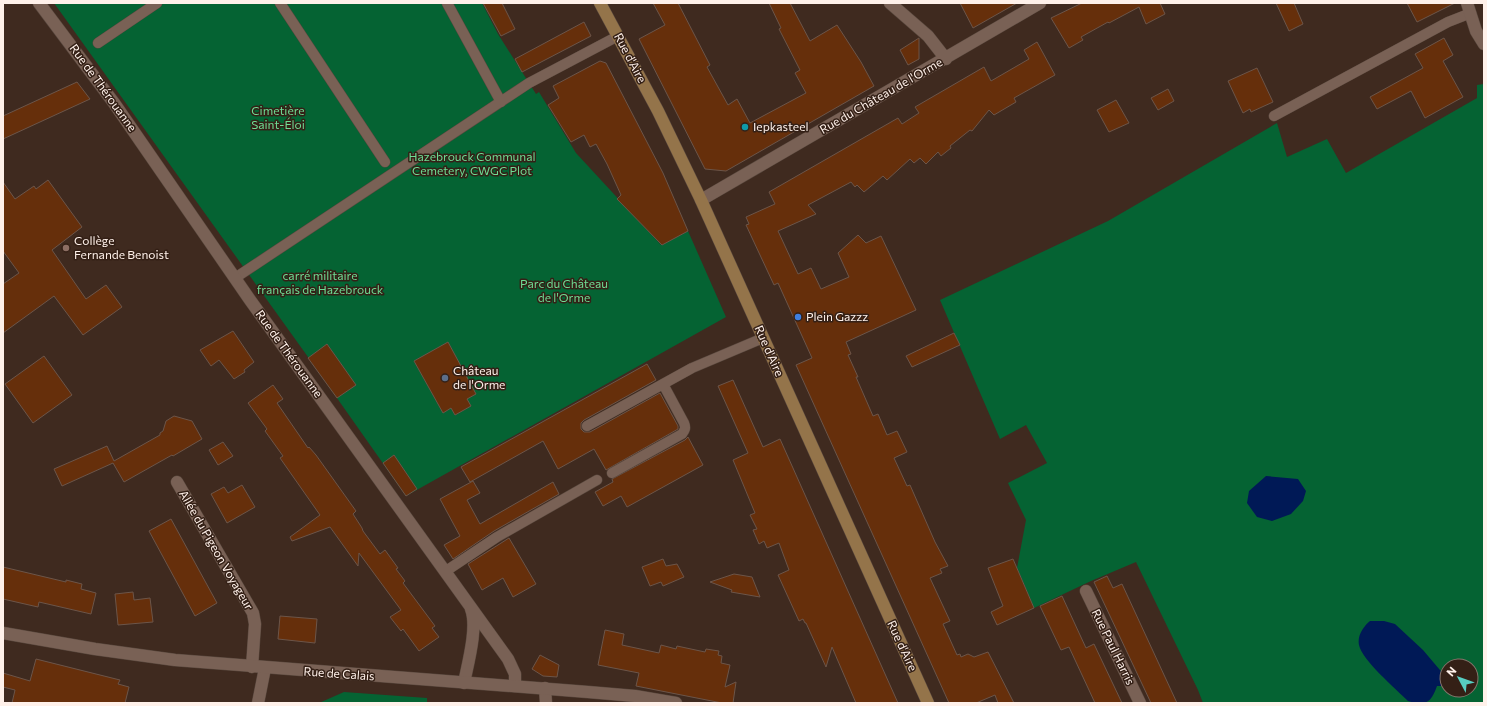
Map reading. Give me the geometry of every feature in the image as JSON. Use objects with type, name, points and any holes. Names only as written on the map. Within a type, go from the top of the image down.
[{"type":"main road","name":"Rue d'Aire","points":[[600,3],[658,111],[700,200],[928,703]]},
{"type":"street","name":"Rue de Thérouanne","points":[[39,3],[114,103],[235,278],[508,659],[515,674],[515,686]]},
{"type":"street","points":[[890,3],[928,36],[946,59]]},
{"type":"street","name":"Rue du Château de l'Orme","points":[[700,200],[946,59],[1040,3]]},
{"type":"street","points":[[1469,8],[1476,31],[1484,44]]},
{"type":"street","name":"Allée du Pigeon Voyageur","points":[[177,482],[253,613],[255,624],[252,667]]},
{"type":"street","name":"Rue Paul Harris","points":[[1086,591],[1140,703]]},
{"type":"street","name":"Rue de Thérouanne","points":[[464,683],[473,629],[473,613],[470,606]]},
{"type":"street","name":"Rue de Calais","points":[[3,633],[134,655],[252,667],[545,688],[635,696],[676,703]]},
{"type":"street","points":[[258,703],[265,668]]},
{"type":"street","points":[[545,688],[546,703]]},
{"type":"lane","points":[[98,43],[157,3]]},
{"type":"lane","points":[[280,3],[389,168]]},
{"type":"lane","points":[[447,3],[501,102]]},
{"type":"lane","points":[[1274,116],[1448,22],[1469,8]]},
{"type":"lane","points":[[235,278],[389,168],[501,102],[528,82],[618,36]]},
{"type":"lane","points":[[586,426],[692,368],[763,338]]},
{"type":"lane","points":[[612,474],[684,432],[686,427],[663,384]]},
{"type":"lane","points":[[446,571],[493,540],[597,480]]},
{"type":"green space","name":"Cimetière Saint-Éloi","points":[[54,3],[482,3],[498,34],[536,94],[539,92],[576,153],[661,245],[688,231],[726,317],[406,496]]},
{"type":"green space","points":[[1484,84],[1484,703],[1203,703],[1136,562],[1034,608],[1017,568],[1026,520],[1008,483],[1047,463],[1026,425],[1000,439],[940,300],[1108,221],[1277,123],[1287,157],[1327,139],[1346,173],[1477,98],[1477,85]]},
{"type":"green space","points":[[344,692],[427,698],[427,703],[319,703]]},
{"type":"shaded area","points":[[1266,476],[1298,479],[1306,491],[1303,501],[1291,514],[1272,521],[1257,517],[1247,503],[1249,491]]},
{"type":"shaded area","points":[[1370,621],[1384,621],[1395,624],[1423,650],[1439,669],[1439,686],[1437,686],[1430,700],[1424,703],[1408,701],[1366,658],[1359,645],[1359,638],[1365,625]]},
{"type":"building","points":[[483,3],[502,3],[515,29],[501,36]]},
{"type":"building","points":[[653,3],[678,3],[710,65],[707,67],[728,105],[737,99],[750,123],[806,93],[795,73],[800,70],[779,29],[781,28],[769,3],[790,3],[810,41],[837,25],[861,62],[874,86],[726,171],[705,169],[639,39],[665,25]]},
{"type":"building","points":[[960,3],[1017,3],[973,28]]},
{"type":"building","points":[[1082,3],[1160,3],[1165,14],[1146,24],[1139,7],[1081,37],[1083,40],[1069,48],[1051,18]]},
{"type":"building","points":[[1276,3],[1294,3],[1303,24],[1289,31]]},
{"type":"building","points":[[1407,3],[1455,3],[1417,22]]},
{"type":"building","points":[[584,22],[591,36],[522,72],[515,59]]},
{"type":"building","points":[[919,38],[919,59],[908,65],[900,50]]},
{"type":"building","points":[[1444,38],[1453,55],[1443,61],[1463,97],[1425,118],[1411,91],[1377,109],[1370,97],[1423,68],[1415,54]]},
{"type":"building","points":[[1037,42],[1055,75],[1014,98],[1016,102],[994,115],[989,110],[972,131],[970,130],[950,146],[951,148],[941,156],[938,152],[926,164],[920,158],[914,163],[910,159],[887,180],[883,176],[864,192],[857,185],[855,187],[851,182],[808,205],[816,214],[778,231],[798,274],[811,268],[821,289],[849,277],[838,253],[858,235],[866,243],[881,236],[916,310],[846,342],[851,354],[848,355],[858,377],[856,377],[873,416],[878,414],[887,435],[897,431],[907,452],[894,458],[907,486],[910,485],[935,542],[948,566],[940,569],[942,573],[930,578],[950,621],[943,624],[957,655],[960,654],[961,657],[968,654],[974,657],[988,652],[1014,703],[998,703],[995,695],[976,703],[949,703],[796,365],[812,358],[778,283],[774,285],[746,225],[749,224],[746,217],[775,204],[769,192],[898,118],[902,124],[919,113],[915,107],[984,67],[991,81],[1029,59],[1024,50]]},
{"type":"building","points":[[600,61],[606,63],[663,173],[688,231],[662,245],[617,199],[621,195],[596,144],[590,147],[584,135],[571,142],[548,105],[559,98],[553,86]]},
{"type":"building","points":[[1257,68],[1273,102],[1251,112],[1250,109],[1243,113],[1228,81]]},
{"type":"building","points":[[77,82],[90,99],[3,139],[3,116]]},
{"type":"building","points":[[1168,89],[1174,101],[1158,110],[1151,98]]},
{"type":"building","points":[[1116,100],[1129,123],[1109,132],[1097,110]]},
{"type":"building","points":[[48,180],[82,227],[52,250],[86,299],[106,285],[122,307],[83,335],[54,296],[3,333],[3,284],[19,273],[3,251],[3,182],[15,199],[34,186],[36,189]]},
{"type":"building","points":[[233,331],[254,362],[244,370],[245,372],[234,379],[219,360],[211,366],[200,350]]},
{"type":"building","points":[[954,333],[960,345],[912,367],[906,356]]},
{"type":"building","name":"Château de l'Orme","points":[[448,342],[476,394],[467,399],[471,406],[455,415],[451,408],[443,413],[414,361]]},
{"type":"building","points":[[327,344],[356,385],[337,398],[308,358]]},
{"type":"building","points":[[44,356],[72,395],[33,423],[5,384]]},
{"type":"building","points":[[647,364],[656,380],[584,420],[581,423],[581,429],[584,432],[590,432],[660,393],[678,426],[678,429],[606,470],[594,449],[558,469],[543,441],[470,482],[461,467]]},
{"type":"building","points":[[733,380],[763,447],[780,439],[898,703],[856,703],[832,647],[826,667],[806,623],[803,619],[799,621],[778,575],[789,570],[779,543],[767,548],[764,541],[759,544],[753,530],[757,529],[750,515],[755,513],[733,460],[748,453],[718,386]]},
{"type":"building","points":[[273,385],[283,399],[277,403],[308,448],[309,447],[316,455],[356,511],[353,514],[363,531],[380,554],[385,550],[398,568],[396,569],[405,581],[403,583],[435,626],[432,628],[439,637],[419,651],[403,629],[401,631],[390,617],[401,610],[359,553],[358,566],[330,527],[292,541],[290,537],[320,515],[280,458],[283,456],[265,431],[267,429],[248,403]]},
{"type":"building","points":[[174,416],[192,421],[202,439],[124,482],[113,463],[62,486],[54,469],[107,446],[114,461],[160,435],[166,421]]},
{"type":"building","points":[[688,437],[703,465],[627,507],[621,496],[603,506],[595,492],[613,482],[612,479]]},
{"type":"building","points":[[223,442],[233,456],[218,465],[209,450]]},
{"type":"building","points":[[394,455],[417,489],[406,496],[383,463]]},
{"type":"building","points":[[473,481],[480,493],[467,500],[480,524],[553,482],[559,494],[494,531],[453,559],[444,545],[460,536],[440,499]]},
{"type":"building","points":[[242,485],[255,507],[227,523],[211,494],[224,487],[228,493]]},
{"type":"building","points":[[171,519],[217,603],[195,616],[149,531]]},
{"type":"building","points":[[509,538],[536,584],[513,597],[503,578],[482,590],[468,564]]},
{"type":"building","points":[[663,559],[666,566],[677,564],[684,577],[663,586],[661,582],[650,586],[642,567]]},
{"type":"building","points":[[1013,559],[1034,608],[997,625],[991,612],[1003,606],[988,568]]},
{"type":"building","points":[[3,567],[66,582],[66,580],[82,584],[81,589],[96,593],[91,614],[39,602],[38,607],[3,599]]},
{"type":"building","points":[[734,574],[752,577],[760,597],[731,592],[732,590],[710,582]]},
{"type":"building","points":[[1107,576],[1113,588],[1122,584],[1177,703],[1151,703],[1094,582]]},
{"type":"building","points":[[133,592],[134,600],[150,598],[153,622],[118,625],[115,594]]},
{"type":"building","points":[[1062,596],[1086,648],[1094,644],[1122,703],[1095,703],[1069,647],[1061,650],[1040,606]]},
{"type":"building","points":[[280,616],[317,619],[315,643],[278,639]]},
{"type":"building","points":[[605,630],[624,634],[622,645],[659,653],[661,645],[676,649],[677,646],[705,652],[706,649],[719,651],[718,655],[722,656],[721,663],[730,665],[725,687],[736,682],[733,703],[722,703],[636,686],[639,673],[598,665]]},
{"type":"building","points":[[540,655],[559,665],[557,677],[543,676],[532,669]]},
{"type":"building","points":[[36,659],[120,680],[118,684],[129,687],[125,703],[12,703],[15,690],[3,687],[3,673],[30,681]]},
{"type":"place","name":"Iepkasteel","points":[[745,127]]},
{"type":"place","name":"Collège Fernande Benoist","points":[[66,248]]},
{"type":"place","name":"Plein Gazzz","points":[[798,317]]},
{"type":"place","name":"Château de l'Orme","points":[[445,378]]},
{"type":"park label","name":"Hazebrouck Communal Cemetery, CWGC Plot","points":[[472,164]]},
{"type":"park label","name":"carré militaire français de Hazebrouck","points":[[320,283]]},
{"type":"park label","name":"Parc du Château de l'Orme","points":[[564,291]]}]
